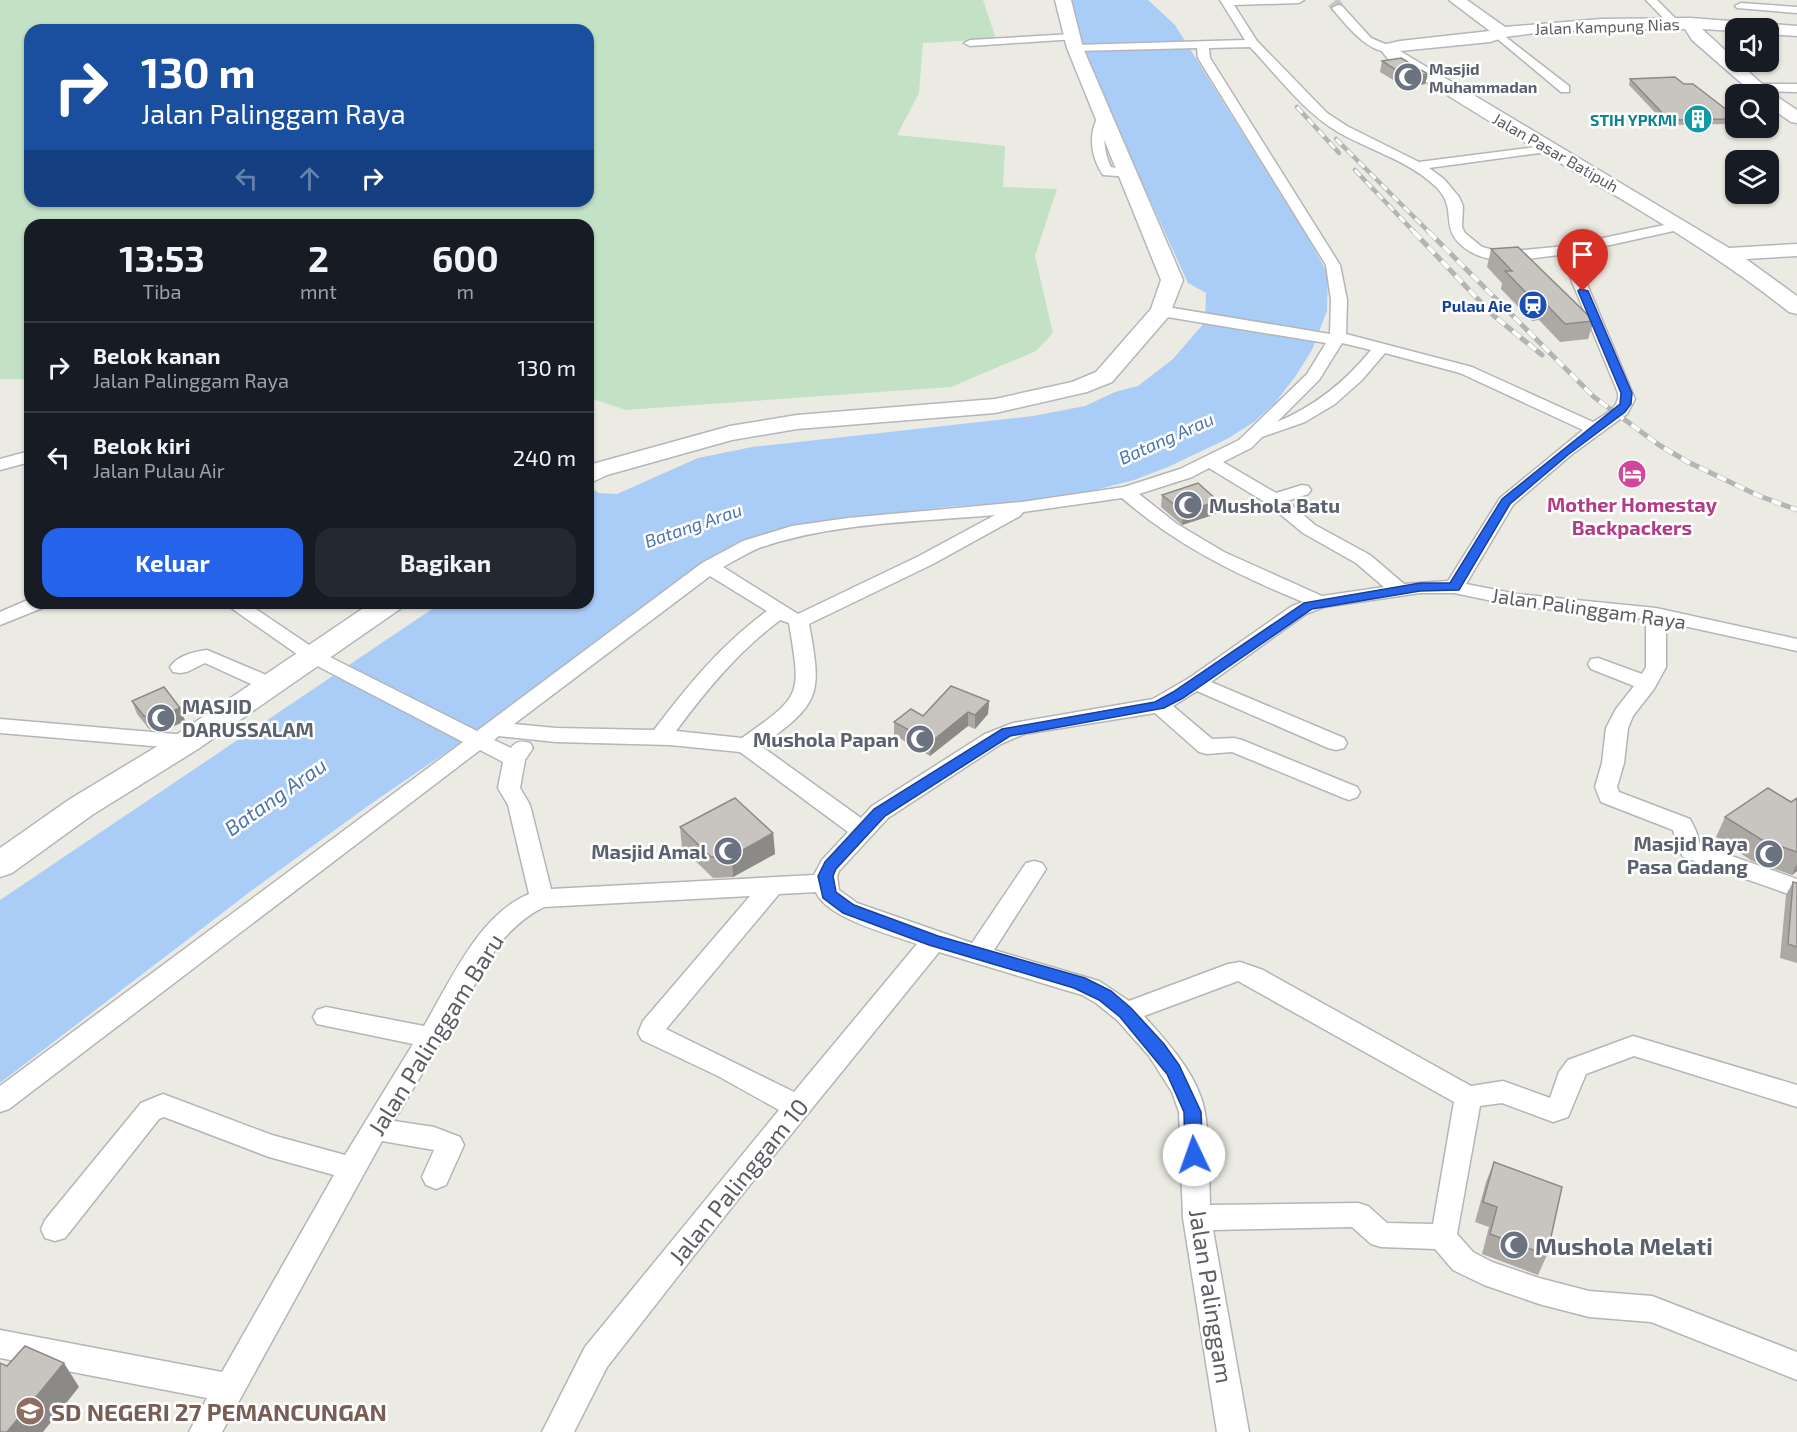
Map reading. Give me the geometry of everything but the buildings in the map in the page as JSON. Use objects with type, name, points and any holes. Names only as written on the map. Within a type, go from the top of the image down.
[{"type":"street","points":[[594,471],[689,443],[741,431],[797,422],[995,406],[1060,393],[1104,377],[1165,312],[1172,280],[1104,117],[1076,45],[1063,0]]},
{"type":"street","points":[[1226,1],[1299,0]]},
{"type":"street","points":[[1457,0],[1500,33],[1565,89]]},
{"type":"street","points":[[1651,0],[1682,23],[1752,84]]},
{"type":"street","points":[[1226,1],[1253,43],[1331,122],[1427,172],[1452,197],[1456,206],[1455,227],[1459,236],[1477,250],[1502,256],[1566,250],[1678,226]]},
{"type":"street","points":[[1334,3],[1367,40],[1389,49]]},
{"type":"street","points":[[1739,3],[1797,10]]},
{"type":"street","points":[[1739,3],[1746,18]]},
{"type":"street","name":"Jalan Kampung Nias","points":[[1389,49],[1490,37],[1500,33],[1597,23],[1725,26]]},
{"type":"street","name":"Jalan Kampung Nias","points":[[1779,30],[1797,31]]},
{"type":"street","points":[[970,42],[1076,45],[1253,43]]},
{"type":"street","points":[[0,1101],[481,736],[709,567],[750,545],[772,536],[848,523],[1022,507],[1126,492],[1186,473],[1211,462],[1238,448],[1259,433],[1313,377],[1333,338],[1339,306],[1333,265],[1204,58],[1199,45]]},
{"type":"street","name":"Jalan Pasar Batipuh","points":[[1389,49],[1395,56],[1725,254],[1797,307]]},
{"type":"street","points":[[1779,91],[1797,88]]},
{"type":"street","points":[[1779,105],[1797,118]]},
{"type":"street","points":[[1417,166],[1547,148]]},
{"type":"street","points":[[1454,587],[1506,502],[1565,452],[1621,410],[1627,399],[1566,250]]},
{"type":"street","points":[[1725,254],[1797,250]]},
{"type":"street","points":[[1165,312],[1333,338],[1426,358],[1466,370],[1596,430]]},
{"type":"street","points":[[1259,433],[1281,427],[1316,412],[1356,380],[1382,348]]},
{"type":"street","points":[[0,465],[24,458]]},
{"type":"street","points":[[1211,462],[1274,500],[1309,529],[1374,566],[1400,590]]},
{"type":"street","points":[[1274,500],[1302,490]]},
{"type":"street","points":[[1126,492],[1162,524],[1203,549],[1280,586],[1320,602]]},
{"type":"street","points":[[799,621],[926,560],[1022,507]]},
{"type":"street","points":[[709,567],[799,621]]},
{"type":"street","name":"Jalan Palinggam Raya","points":[[825,883],[830,866],[861,830],[900,798],[1007,732],[1159,705],[1196,683],[1299,610],[1320,602],[1400,590],[1437,586],[1454,587],[1517,600],[1656,614],[1797,645]]},
{"type":"street","points":[[0,619],[24,609]]},
{"type":"street","points":[[243,609],[320,659],[481,736],[514,759]]},
{"type":"street","points":[[0,865],[81,807],[187,742],[271,685],[320,659],[382,609]]},
{"type":"street","points":[[660,737],[698,686],[742,639],[779,611]]},
{"type":"street","points":[[1656,614],[1657,661],[1653,675],[1623,714],[1617,728],[1613,763],[1606,787],[1609,797],[1682,825],[1686,830],[1687,845],[1691,851],[1797,888]]},
{"type":"street","points":[[746,746],[789,713],[806,688],[807,671],[799,621]]},
{"type":"street","points":[[180,667],[196,658],[207,656],[271,685]]},
{"type":"street","points":[[1598,664],[1647,684]]},
{"type":"street","points":[[1196,683],[1336,743]]},
{"type":"street","points":[[1159,705],[1208,747],[1234,745],[1349,792]]},
{"type":"street","points":[[0,726],[187,742]]},
{"type":"street","points":[[531,735],[514,759],[509,788],[519,805],[542,898]]},
{"type":"street","points":[[481,736],[660,737],[706,740],[746,746],[861,830]]},
{"type":"street","points":[[979,953],[1034,869]]},
{"type":"street","name":"Jalan Palinggam Baru","points":[[205,1432],[352,1168],[429,1037],[489,939],[517,911],[530,902],[542,898],[825,883]]},
{"type":"street","name":"Jalan Palinggam","points":[[825,883],[828,894],[849,909],[934,941],[1079,983],[1105,996],[1126,1012],[1158,1049],[1173,1070],[1192,1112],[1197,1218],[1233,1432]]},
{"type":"street","points":[[772,886],[652,1028],[651,1033],[727,1069],[798,1107]]},
{"type":"street","name":"Jalan Palinggam 10","points":[[558,1432],[596,1357],[714,1207],[934,941]]},
{"type":"street","points":[[1126,1012],[1228,972],[1245,973],[1468,1096],[1503,1092],[1553,1112],[1559,1109],[1572,1072],[1577,1067],[1633,1046],[1797,1096]]},
{"type":"street","points":[[326,1017],[429,1037]]},
{"type":"street","points":[[1442,1237],[1446,1228],[1468,1096]]},
{"type":"street","points":[[55,1229],[150,1111],[163,1105],[269,1146],[352,1168]]},
{"type":"street","points":[[376,1130],[434,1138],[450,1145],[436,1177]]},
{"type":"street","points":[[1197,1218],[1358,1215],[1381,1235],[1442,1237],[1464,1261],[1484,1272],[1539,1291],[1589,1305],[1652,1310],[1797,1366]]},
{"type":"street","points":[[0,1344],[228,1388]]},
{"type":"green space","points":[[0,0],[983,0],[996,39],[923,43],[919,93],[897,135],[1005,146],[1003,187],[1057,189],[1035,256],[1053,333],[1036,351],[951,387],[625,410],[594,399],[594,219],[24,219],[24,379],[0,379]]},
{"type":"water","name":"Batang Arau","points":[[1068,0],[1148,0],[1175,25],[1308,238],[1328,274],[1327,311],[1312,350],[1274,404],[1254,422],[1227,439],[1168,467],[1134,480],[1060,499],[945,507],[843,521],[759,538],[372,803],[255,888],[0,1083],[0,900],[432,609],[594,609],[594,490],[599,493],[617,494],[698,458],[752,447],[1033,416],[1085,406],[1115,392],[1138,386],[1173,359],[1205,322],[1206,293],[1188,283],[1082,51]]},
{"type":"tunnel","points":[[1333,2],[1338,8]]},
{"type":"railway","points":[[1297,107],[1339,153]]},
{"type":"railway","points":[[1336,139],[1594,397],[1659,445],[1688,462],[1757,495],[1797,510]]},
{"type":"railway","points":[[1355,170],[1415,233]]},
{"type":"railway","points":[[1414,232],[1493,315],[1542,355]]},
{"type":"place","name":"Masjid Muhammadan","points":[[1408,77]]},
{"type":"place","name":"STIH YPKMI","points":[[1698,119]]},
{"type":"place","name":"Pulau Aie","points":[[1533,305]]},
{"type":"place","name":"Mother Homestay Backpackers","points":[[1632,474]]},
{"type":"place","name":"Mushola Batu","points":[[1188,505]]},
{"type":"place","name":"MASJID DARUSSALAM","points":[[161,718]]},
{"type":"place","name":"Mushola Papan","points":[[920,739]]},
{"type":"place","name":"Masjid Amal","points":[[728,851]]},
{"type":"place","name":"Masjid Raya Pasa Gadang","points":[[1769,854]]},
{"type":"place","name":"Mushola Melati","points":[[1514,1245]]},
{"type":"place","name":"SD NEGERI 27 PEMANCUNGAN","points":[[30,1411]]},
{"type":"route","points":[[1194,1155],[1192,1112],[1184,1089],[1158,1049],[1126,1012],[1105,996],[1079,983],[934,941],[849,909],[828,894],[825,876],[830,866],[880,812],[1007,732],[1159,705],[1178,695],[1299,610],[1320,602],[1420,587],[1454,587],[1506,502],[1565,452],[1621,410],[1625,404],[1626,393],[1583,291]]}]
